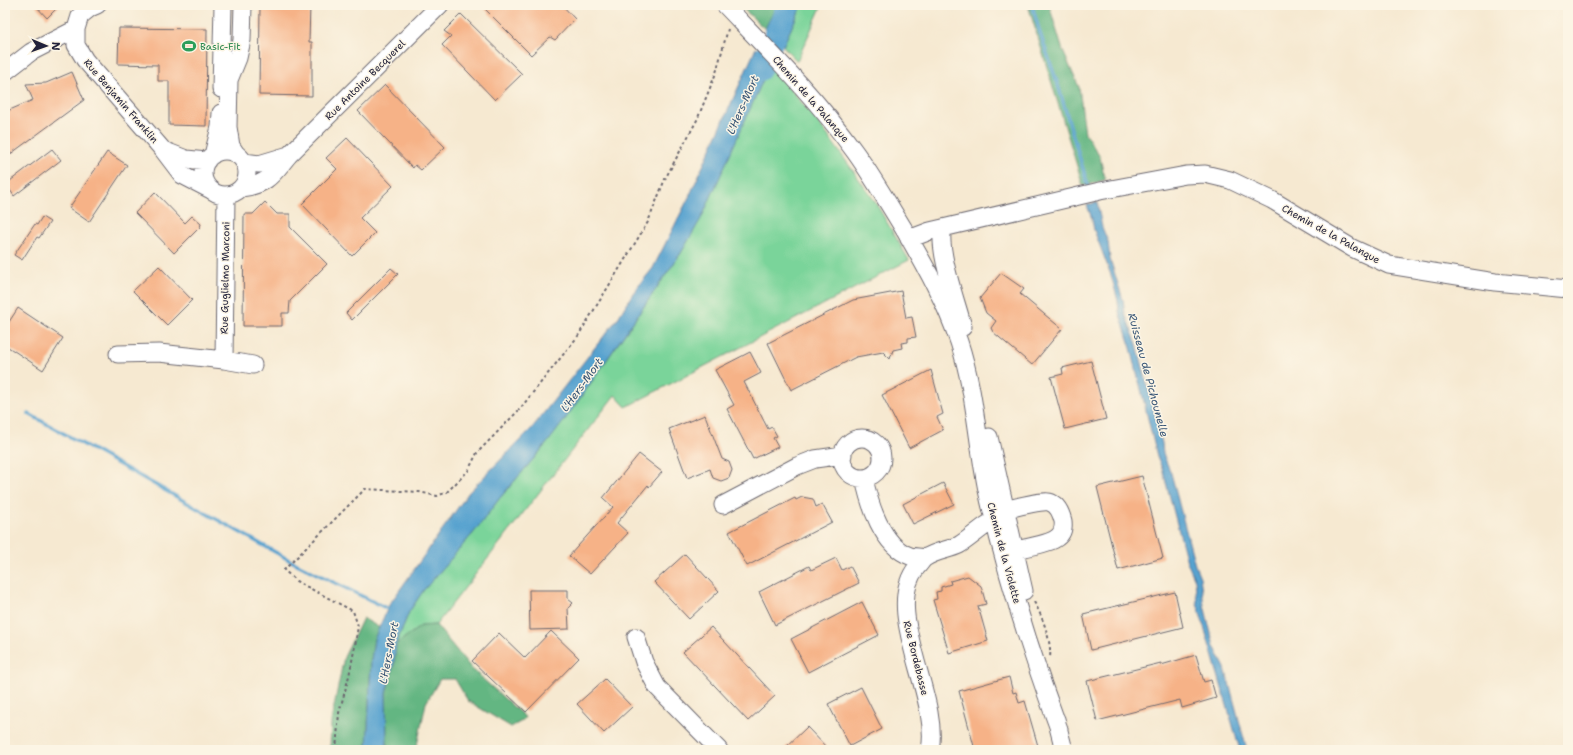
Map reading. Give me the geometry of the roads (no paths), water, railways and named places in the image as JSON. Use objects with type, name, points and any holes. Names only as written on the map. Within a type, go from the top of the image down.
[{"type":"street","points":[[223,5],[220,127],[204,171],[205,181],[226,191],[246,180],[247,171],[241,158],[231,146],[228,127],[229,80],[238,58],[242,40],[243,5]]},
{"type":"street","name":"Rue Antoine Becquerel","points":[[226,191],[256,187],[268,179],[289,155],[440,5]]},
{"type":"street","points":[[5,72],[31,52],[76,29],[80,16],[88,7]]},
{"type":"street","name":"Chemin de la Palanque","points":[[732,12],[826,114],[855,152],[884,195],[924,263]]},
{"type":"street","name":"Rue Benjamin Franklin","points":[[76,29],[76,45],[85,60],[163,150],[182,175],[226,191]]},
{"type":"street","name":"Rue Benjamin Franklin","points":[[163,150],[186,159],[210,158]]},
{"type":"street","points":[[210,158],[225,151],[241,158]]},
{"type":"street","name":"Rue Antoine Becquerel","points":[[241,158],[259,164],[289,155]]},
{"type":"street","name":"Chemin de la Palanque","points":[[909,239],[943,228],[1080,195],[1186,175],[1205,174],[1230,180],[1272,200],[1352,248],[1389,265],[1496,282],[1568,289]]},
{"type":"street","name":"Rue Guglielmo Marconi","points":[[224,360],[226,191]]},
{"type":"street","name":"Chemin de la Violette","points":[[943,228],[941,242],[974,367],[998,515],[1006,549],[1049,685],[1064,750]]},
{"type":"street","name":"Chemin de la Violette","points":[[924,263],[950,318],[968,373],[984,473],[998,515],[1002,523],[1011,530],[1006,549]]},
{"type":"street","points":[[118,354],[159,353],[224,360],[253,365]]},
{"type":"street","name":"Chemin de la Violette","points":[[968,373],[977,387]]},
{"type":"street","points":[[861,438],[869,439],[877,444],[881,452],[882,461],[878,469],[872,475],[864,478],[850,474],[845,468],[843,462],[843,455],[846,447],[852,441],[861,438]]},
{"type":"street","points":[[723,505],[797,466],[815,459],[843,455]]},
{"type":"street","points":[[864,478],[868,501],[889,541],[899,550],[910,556],[925,558],[958,546],[971,538],[998,515],[1041,502],[1050,502],[1061,514],[1063,529],[1060,535],[1054,540],[1006,549],[972,544],[958,546]]},
{"type":"street","name":"Rue Bordebasse","points":[[925,558],[915,570],[907,585],[905,598],[906,618],[931,718],[932,739],[930,750]]},
{"type":"street","points":[[636,637],[644,662],[657,687],[719,750]]},
{"type":"water","points":[[777,5],[802,5],[783,46],[765,29]]},
{"type":"water","points":[[756,48],[770,64],[702,217],[681,253],[564,421],[499,499],[475,531],[423,591],[409,612],[396,644],[394,664],[386,693],[387,750],[367,750],[371,660],[374,639],[389,605],[469,492],[532,428],[618,318],[633,293],[653,268],[689,197]]},
{"type":"water","points":[[1097,202],[1102,227],[1108,242],[1110,259],[1123,300],[1125,314],[1137,344],[1162,443],[1163,454],[1171,473],[1195,565],[1200,577],[1204,605],[1214,646],[1225,668],[1247,750],[1240,750],[1197,603],[1195,580],[1187,562],[1163,471],[1157,456],[1131,348],[1119,312],[1118,301],[1111,275],[1094,230],[1087,205]]},
{"type":"waterway","name":"L'Hers-Mort","points":[[760,70],[788,5]]},
{"type":"waterway","name":"Ruisseau de Pichounelle","points":[[1032,5],[1089,189]]},
{"type":"waterway","points":[[29,414],[291,561],[392,611]]},
{"type":"place","name":"Basic-Fit","points":[[189,46]]}]
